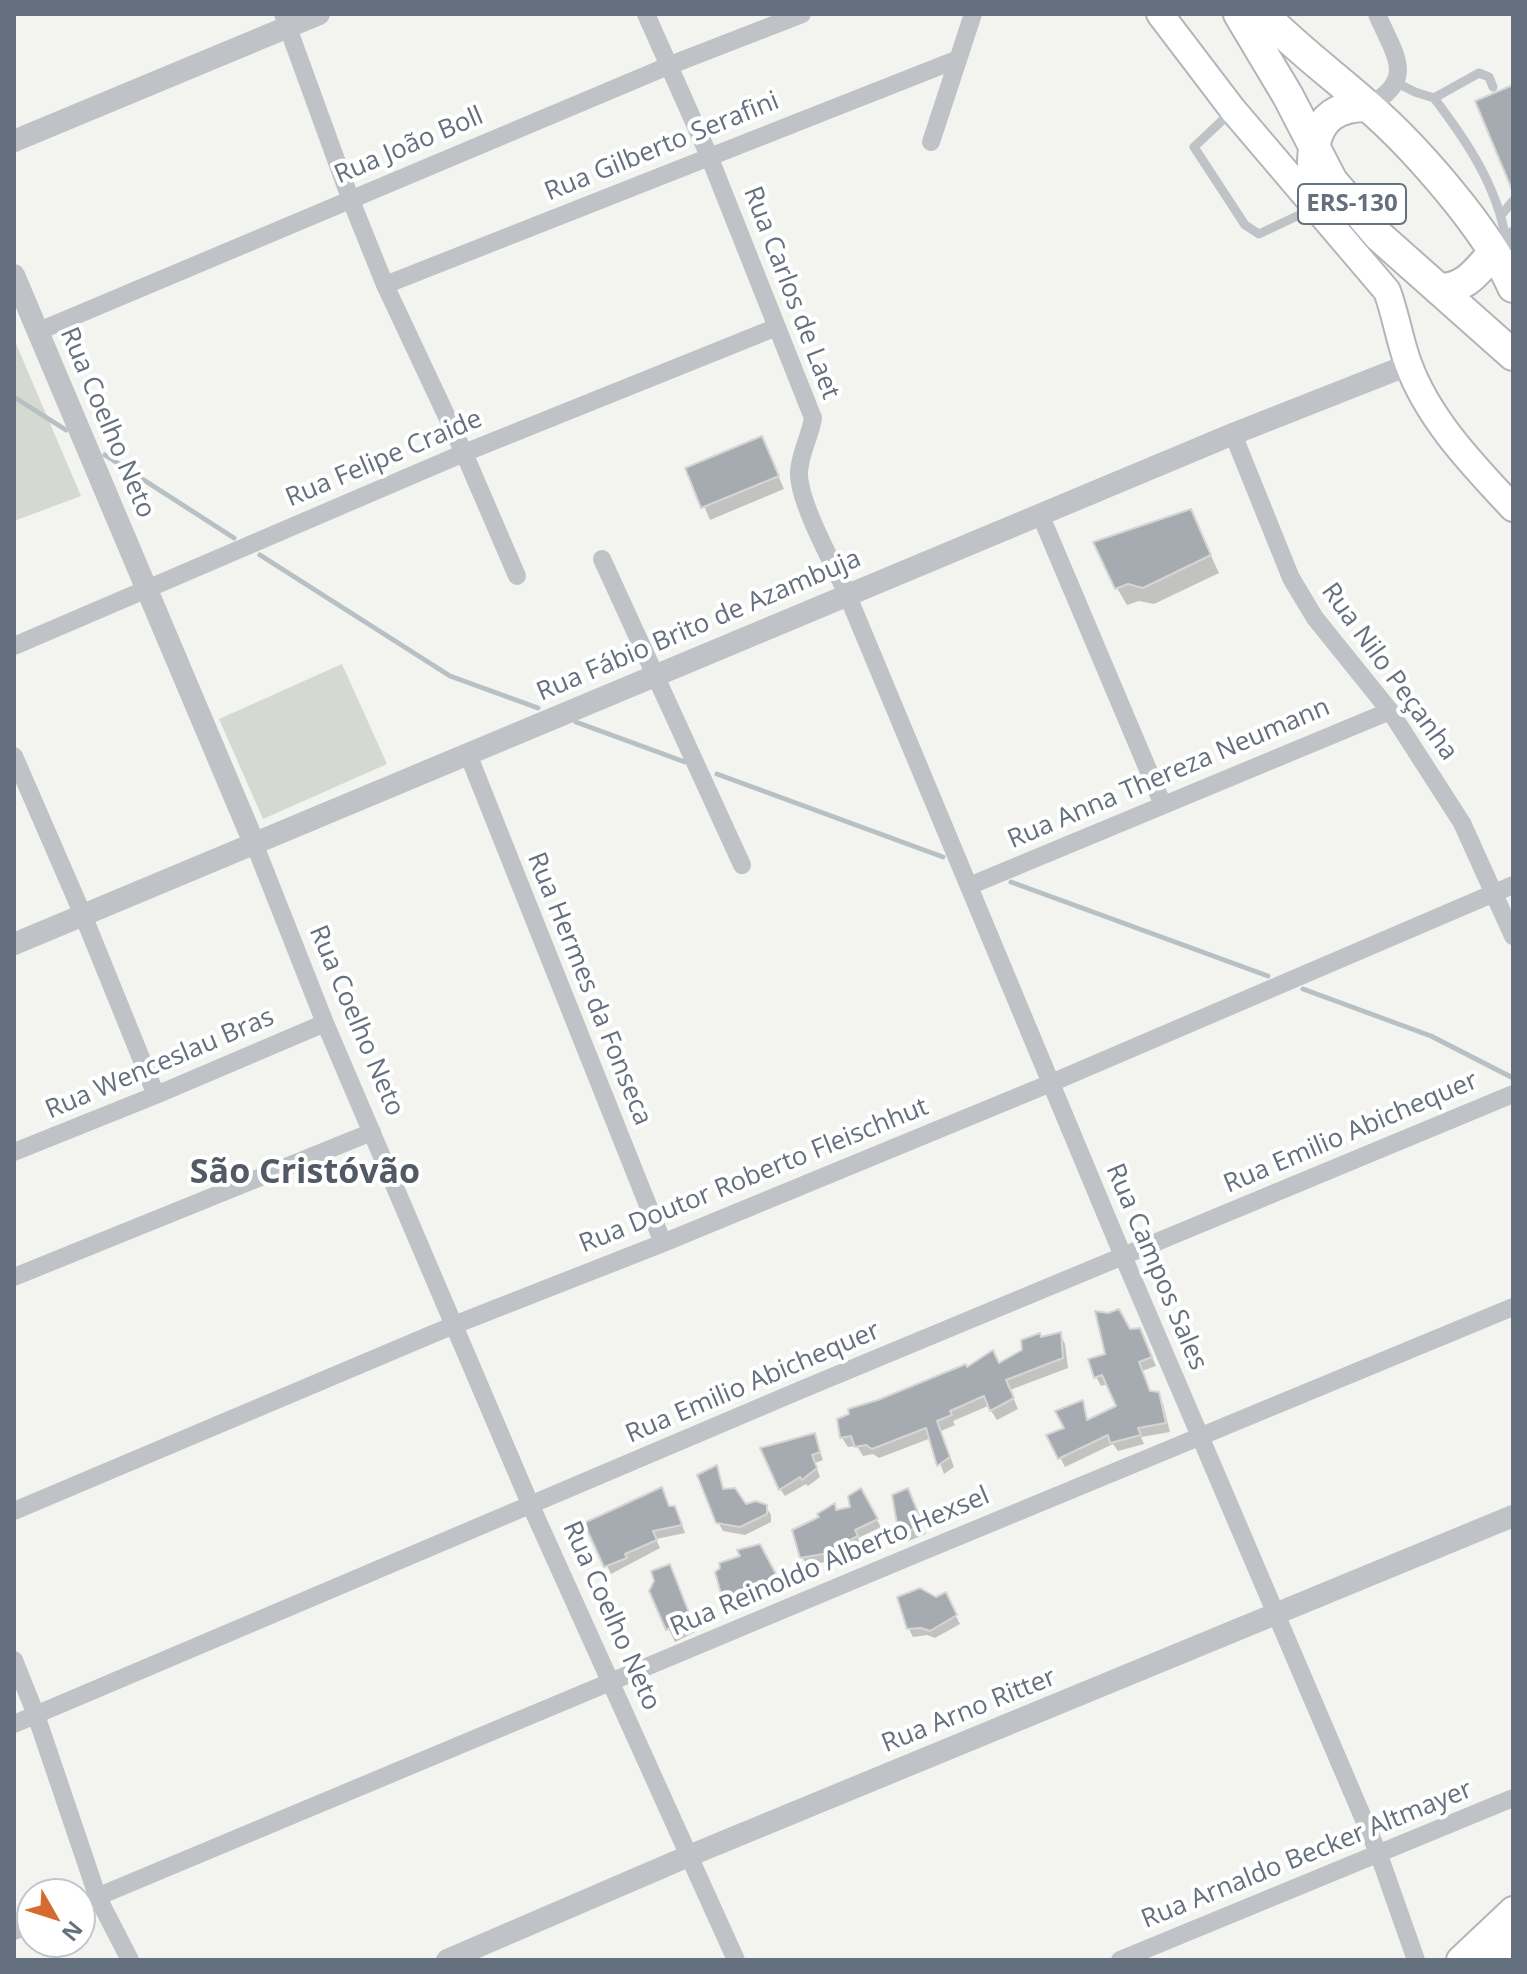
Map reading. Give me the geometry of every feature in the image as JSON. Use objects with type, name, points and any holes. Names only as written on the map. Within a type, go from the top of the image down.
[{"type":"main road","points":[[1160,14],[1233,110],[1387,291],[1408,365],[1439,422],[1513,508]]},
{"type":"main road","name":"ERS-130","points":[[1239,14],[1288,96],[1332,181],[1379,236],[1513,355]]},
{"type":"main road","name":"ERS-130","points":[[1263,14],[1316,64],[1368,106],[1456,202],[1504,243],[1513,287]]},
{"type":"main road","points":[[1316,206],[1312,145],[1327,120],[1336,112],[1351,106],[1368,106]]},
{"type":"main road","points":[[1439,289],[1452,289],[1465,284],[1504,243]]},
{"type":"main road","points":[[1460,1960],[1513,1910]]},
{"type":"main road","points":[[1489,1960],[1513,1938]]},
{"type":"street","points":[[14,141],[285,20],[319,14]]},
{"type":"street","name":"Rua Carlos de Laet","points":[[646,14],[709,156],[813,418],[811,433],[801,455],[799,477],[803,498],[847,594]]},
{"type":"street","name":"Rua João Boll","points":[[39,331],[350,198],[802,14]]},
{"type":"street","points":[[931,142],[973,14]]},
{"type":"street","points":[[1368,106],[1397,83],[1398,63],[1377,14]]},
{"type":"street","points":[[285,20],[385,285],[464,453],[517,576]]},
{"type":"street","name":"Rua Gilberto Serafini","points":[[385,285],[958,59]]},
{"type":"street","name":"Rua Coelho Neto","points":[[14,275],[254,843],[325,1023],[531,1506],[736,1960]]},
{"type":"street","name":"Rua Felipe Craide","points":[[14,646],[464,453],[777,327]]},
{"type":"street","name":"Rua Fábio Brito de Azambuja","points":[[14,944],[847,594],[1408,365]]},
{"type":"street","name":"Rua Nilo Peçanha","points":[[1233,434],[1291,578],[1315,618],[1390,711],[1462,823],[1513,936]]},
{"type":"street","points":[[1040,514],[1163,805]]},
{"type":"street","points":[[602,559],[742,865]]},
{"type":"street","name":"Rua Campos Sales","points":[[847,594],[1123,1256],[1379,1855],[1416,1960]]},
{"type":"street","name":"Rua Anna Thereza Neumann","points":[[969,886],[1390,711]]},
{"type":"street","name":"Rua Hermes da Fonseca","points":[[468,754],[663,1243]]},
{"type":"street","points":[[14,756],[156,1095]]},
{"type":"street","name":"Rua Doutor Roberto Fleischhut","points":[[14,1511],[454,1325],[663,1243],[1051,1083],[1513,885]]},
{"type":"street","name":"Rua Wenceslau Bras","points":[[14,1152],[325,1023]]},
{"type":"street","name":"Rua Emilio Abichequer","points":[[14,1724],[1513,1094]]},
{"type":"street","points":[[14,1277],[372,1132]]},
{"type":"street","name":"Rua Reinoldo Alberto Hexsel","points":[[98,1898],[1513,1307]]},
{"type":"street","name":"Rua Arno Ritter","points":[[447,1960],[691,1855],[1513,1516]]},
{"type":"street","points":[[14,1660],[36,1715],[98,1898],[130,1960]]},
{"type":"street","name":"Rua Arnaldo Becker Altmayer","points":[[1120,1960],[1513,1798]]},
{"type":"lane","points":[[1434,98],[1479,73],[1489,77],[1493,87]]},
{"type":"lane","points":[[1397,83],[1434,98],[1477,161],[1502,214],[1504,243]]},
{"type":"lane","points":[[1233,110],[1194,147],[1245,225],[1259,234],[1316,206]]},
{"type":"lane","points":[[1502,214],[1513,201]]},
{"type":"shaded area","points":[[14,339],[81,496],[14,521]]},
{"type":"shaded area","points":[[342,664],[387,764],[263,819],[219,719]]},
{"type":"building","points":[[1513,85],[1513,192],[1475,101]]},
{"type":"building","points":[[762,436],[779,476],[701,508],[685,468]]},
{"type":"building","points":[[1191,509],[1211,555],[1143,588],[1128,584],[1115,589],[1093,542]]},
{"type":"building","points":[[1119,1309],[1130,1329],[1140,1328],[1152,1357],[1139,1362],[1150,1391],[1159,1392],[1166,1423],[1138,1428],[1141,1435],[1110,1443],[1108,1435],[1058,1459],[1046,1435],[1064,1428],[1055,1411],[1083,1400],[1087,1420],[1116,1406],[1102,1375],[1094,1378],[1088,1359],[1105,1354],[1095,1311],[1108,1313]]},
{"type":"building","points":[[1061,1332],[1063,1358],[1006,1380],[1014,1398],[990,1411],[984,1396],[950,1411],[952,1415],[937,1421],[950,1457],[937,1466],[926,1428],[872,1449],[866,1445],[855,1447],[851,1436],[840,1438],[837,1419],[849,1414],[848,1409],[966,1364],[967,1367],[993,1350],[999,1363],[1022,1350],[1021,1340],[1040,1333],[1041,1337]]},
{"type":"building","points":[[815,1433],[820,1452],[812,1455],[817,1468],[802,1480],[800,1477],[779,1490],[760,1448]]},
{"type":"building","points":[[717,1465],[723,1489],[735,1488],[746,1504],[756,1501],[767,1505],[767,1514],[740,1527],[716,1523],[697,1475]]},
{"type":"building","points":[[662,1487],[669,1506],[675,1506],[682,1525],[653,1531],[657,1540],[625,1554],[627,1558],[604,1567],[584,1523]]},
{"type":"building","points":[[861,1488],[878,1519],[855,1530],[858,1536],[829,1553],[800,1558],[792,1530],[819,1517],[817,1514],[835,1503],[836,1510],[850,1507],[848,1496]]},
{"type":"building","points":[[908,1488],[923,1525],[899,1535],[892,1495]]},
{"type":"building","points":[[760,1544],[777,1576],[731,1604],[728,1592],[721,1594],[715,1572],[720,1568],[719,1563],[740,1556],[737,1550]]},
{"type":"building","points":[[670,1564],[691,1618],[666,1630],[649,1591],[654,1581],[651,1571]]},
{"type":"building","points":[[920,1588],[936,1597],[946,1592],[957,1615],[930,1631],[907,1629],[897,1597]]},
{"type":"waterway","points":[[14,397],[66,430]]},
{"type":"waterway","points":[[105,455],[234,538]]},
{"type":"waterway","points":[[260,555],[450,676],[538,708]]},
{"type":"waterway","points":[[576,722],[685,762]]},
{"type":"waterway","points":[[717,774],[943,857]]},
{"type":"waterway","points":[[1011,882],[1268,976]]},
{"type":"waterway","points":[[1303,989],[1431,1036],[1513,1078]]},
{"type":"district","name":"São Cristóvão","points":[[305,1173]]}]
